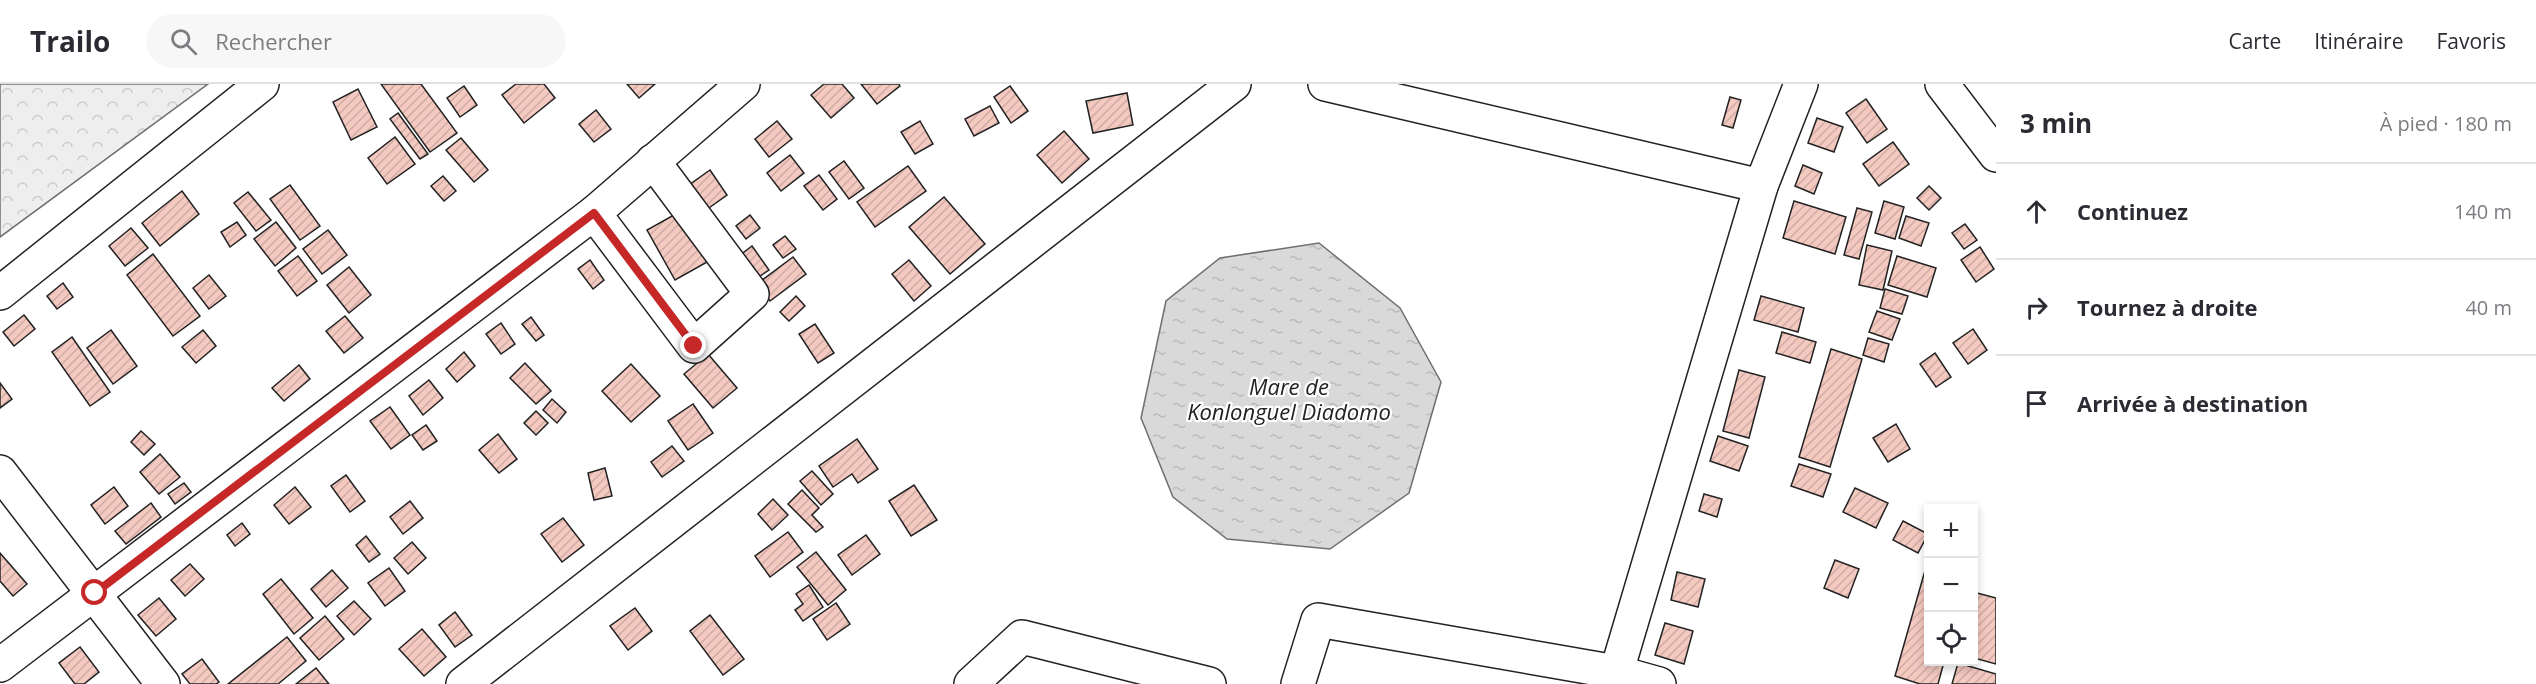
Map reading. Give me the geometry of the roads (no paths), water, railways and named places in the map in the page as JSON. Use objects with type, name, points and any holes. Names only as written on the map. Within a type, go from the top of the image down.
[{"type":"street","points":[[0,293],[262,84]]},
{"type":"street","points":[[0,665],[594,213],[743,84]]},
{"type":"street","points":[[463,684],[1234,84]]},
{"type":"street","points":[[1325,84],[1761,186]]},
{"type":"street","points":[[1615,678],[1761,186],[1801,84]]},
{"type":"street","points":[[1942,84],[1996,155]]},
{"type":"street","points":[[594,213],[694,346],[752,294],[653,161]]},
{"type":"street","points":[[0,472],[164,684]]},
{"type":"street","points":[[1298,684],[1318,620],[1615,678],[1659,684]]},
{"type":"street","points":[[970,684],[1022,637],[1209,684]]},
{"type":"water","name":"Mare de Konlonguel Diadomo","points":[[1319,243],[1400,308],[1441,382],[1409,493],[1330,549],[1227,539],[1173,497],[1141,418],[1166,301],[1220,258]]}]
